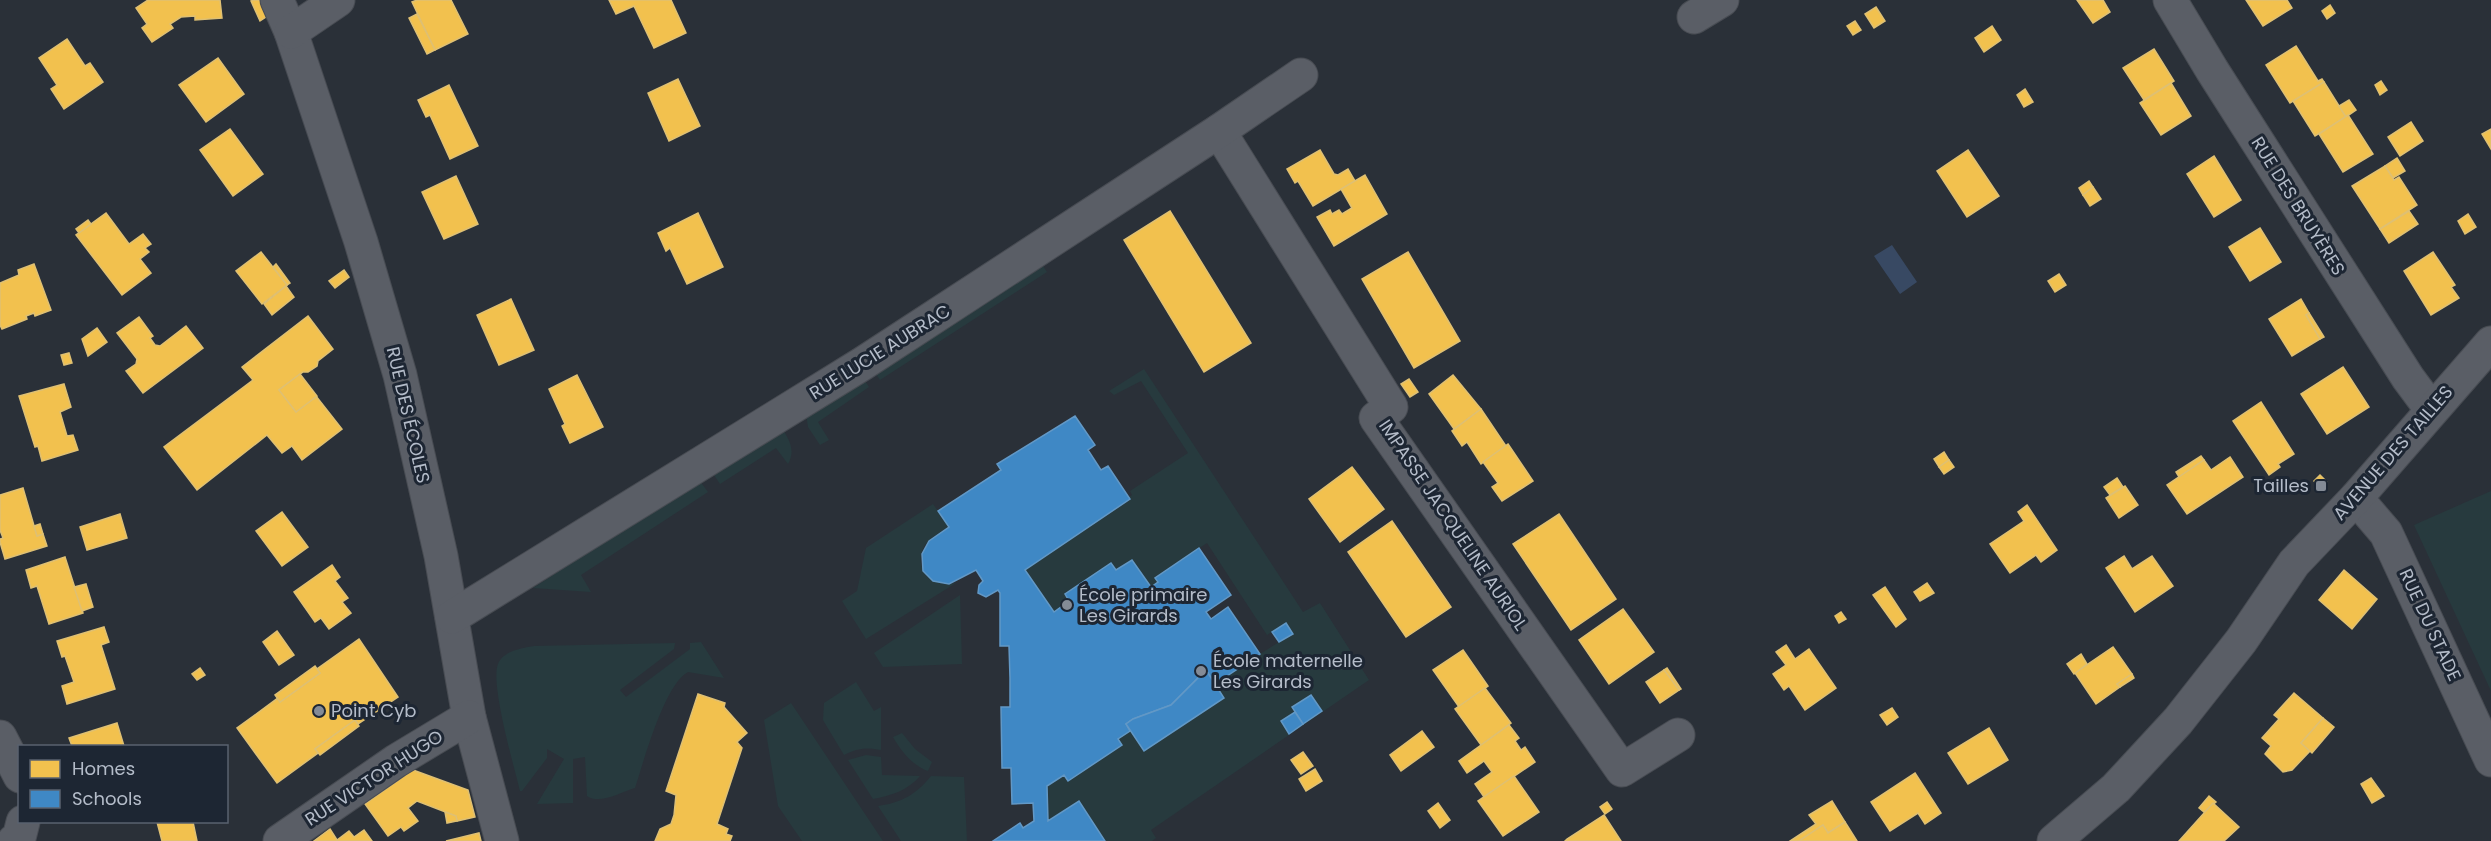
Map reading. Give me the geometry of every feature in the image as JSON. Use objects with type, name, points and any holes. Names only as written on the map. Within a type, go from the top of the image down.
[{"type":"street","name":"RUE DES ÉCOLES","points":[[277,0],[291,32],[361,242],[400,375],[452,617],[469,717],[502,841]]},
{"type":"street","points":[[291,32],[338,0]]},
{"type":"street","points":[[1694,17],[1722,0]]},
{"type":"street","name":"RUE DES BRUYÈRES","points":[[2170,0],[2408,378],[2431,409]]},
{"type":"street","name":"RUE LUCIE AUBRAC","points":[[452,617],[480,602],[862,364],[1301,75]]},
{"type":"street","name":"IMPASSE JACQUELINE AURIOL","points":[[1219,131],[1391,406],[1376,418],[1622,770],[1678,735]]},
{"type":"street","name":"AVENUE DES TAILLES","points":[[2054,841],[2116,788],[2178,720],[2241,641],[2294,563],[2356,498],[2431,409],[2491,343]]},
{"type":"street","name":"RUE DU STADE","points":[[2356,498],[2386,533],[2410,580],[2491,760]]},
{"type":"street","name":"RUE VICTOR HUGO","points":[[280,841],[396,761],[469,717]]},
{"type":"street","points":[[0,737],[18,772]]},
{"type":"street","points":[[14,841],[18,838],[23,823]]},
{"type":"green space","points":[[1041,263],[1047,272],[880,380],[872,368]]},
{"type":"green space","points":[[1144,369],[1303,612],[1320,603],[1369,680],[1151,830],[1156,838],[1152,841],[1105,841],[1048,821],[1047,786],[1064,775],[1069,781],[1122,745],[1118,739],[1130,731],[1126,724],[1133,719],[1260,654],[1292,634],[1286,623],[1267,635],[1207,543],[1155,577],[1158,582],[1151,587],[1132,560],[1116,570],[1111,563],[1065,594],[1069,601],[1054,612],[1025,570],[1130,500],[1129,497],[1132,495],[1130,491],[1188,453],[1141,381],[1114,395],[1109,391]]},
{"type":"green space","points":[[861,375],[869,387],[818,422],[829,440],[820,445],[808,427],[806,414]]},
{"type":"green space","points":[[781,427],[789,440],[791,449],[788,464],[776,448],[720,484],[712,472]]},
{"type":"green space","points":[[699,480],[708,492],[581,575],[591,592],[533,588]]},
{"type":"green space","points":[[2491,491],[2491,691],[2414,525]]},
{"type":"green space","points":[[933,504],[949,527],[925,545],[921,553],[923,568],[932,579],[947,584],[956,583],[866,639],[842,601],[857,591],[866,548]]},
{"type":"green space","points":[[960,595],[962,664],[883,667],[874,653]]},
{"type":"green space","points":[[701,642],[724,678],[688,672],[679,680],[663,707],[635,788],[611,797],[598,799],[587,796],[585,757],[573,759],[573,803],[537,804],[564,759],[547,749],[547,758],[520,791],[497,689],[498,664],[504,656],[513,651],[534,646],[675,643],[674,649],[620,690],[626,697],[690,649],[690,643]]},
{"type":"green space","points":[[856,682],[874,711],[881,707],[881,750],[862,749],[844,755],[823,720],[824,703]]},
{"type":"green space","points":[[791,703],[883,841],[802,841],[778,806],[764,720]]},
{"type":"green space","points":[[902,733],[915,749],[932,762],[928,771],[912,762],[900,748],[893,737]]},
{"type":"green space","points":[[866,755],[881,757],[882,775],[920,776],[899,792],[873,799],[848,760]]},
{"type":"green space","points":[[931,776],[964,777],[967,841],[901,841],[878,806],[908,797]]},
{"type":"water","points":[[1892,245],[1917,282],[1900,294],[1874,256]]},
{"type":"building: Homes","points":[[148,0],[220,0],[222,18],[195,20],[195,16],[181,17],[170,24],[173,28],[152,42],[142,28],[147,24],[136,8]]},
{"type":"building: Homes","points":[[262,0],[269,15],[260,21],[251,1]]},
{"type":"building: Homes","points":[[451,0],[468,34],[435,50],[412,2]]},
{"type":"building: Homes","points":[[609,0],[671,0],[686,33],[654,48],[634,6],[616,14]]},
{"type":"building: Homes","points":[[2077,0],[2103,0],[2110,12],[2093,23]]},
{"type":"building: Homes","points":[[2246,0],[2287,0],[2292,8],[2263,26]]},
{"type":"building: Homes","points":[[2330,5],[2335,13],[2327,19],[2322,11]]},
{"type":"building: Homes","points":[[1876,7],[1885,21],[1874,28],[1865,14]]},
{"type":"building: Homes","points":[[417,14],[435,50],[427,54],[409,18]]},
{"type":"building: Homes","points":[[1855,21],[1861,30],[1853,35],[1847,26]]},
{"type":"building: Homes","points":[[1992,26],[2001,40],[1984,52],[1975,38]]},
{"type":"building: Homes","points":[[67,39],[85,66],[90,63],[103,82],[64,109],[51,89],[57,85],[39,58]]},
{"type":"building: Homes","points":[[2296,46],[2318,81],[2322,79],[2324,82],[2290,103],[2266,65]]},
{"type":"building: Homes","points":[[2154,49],[2174,81],[2144,100],[2123,68]]},
{"type":"building: Homes","points":[[218,58],[244,94],[206,122],[179,85]]},
{"type":"building: Homes","points":[[678,79],[700,126],[669,141],[648,93]]},
{"type":"building: Homes","points":[[2381,81],[2387,90],[2380,95],[2375,85]]},
{"type":"building: Homes","points":[[2324,82],[2346,117],[2315,136],[2293,101]]},
{"type":"building: Homes","points":[[2171,83],[2191,116],[2161,135],[2140,103]]},
{"type":"building: Homes","points":[[449,85],[478,146],[450,159],[430,115],[426,117],[418,100]]},
{"type":"building: Homes","points":[[2025,89],[2033,102],[2024,107],[2017,95]]},
{"type":"building: Homes","points":[[2349,100],[2356,110],[2346,117],[2339,106]]},
{"type":"building: Homes","points":[[2348,115],[2373,154],[2343,172],[2319,134]]},
{"type":"building: Homes","points":[[2411,122],[2423,141],[2400,156],[2388,137]]},
{"type":"building: Homes","points":[[230,129],[263,174],[233,196],[200,150]]},
{"type":"building: Homes","points":[[2491,129],[2491,149],[2482,134]]},
{"type":"building: Homes","points":[[1320,150],[1334,174],[1338,175],[1348,169],[1355,181],[1313,206],[1298,181],[1295,183],[1287,169]]},
{"type":"building: Homes","points":[[1968,150],[1999,196],[1967,217],[1937,171]]},
{"type":"building: Homes","points":[[2214,156],[2241,200],[2214,217],[2187,174]]},
{"type":"building: Homes","points":[[2397,158],[2405,171],[2393,178],[2385,166]]},
{"type":"building: Homes","points":[[2385,166],[2394,180],[2399,177],[2417,205],[2380,229],[2352,186]]},
{"type":"building: Homes","points":[[1365,175],[1387,214],[1334,246],[1317,217],[1330,210],[1332,214],[1339,210],[1342,214],[1352,208],[1341,189]]},
{"type":"building: Homes","points":[[456,176],[478,224],[444,239],[422,192]]},
{"type":"building: Homes","points":[[2089,181],[2093,187],[2083,195],[2079,188]]},
{"type":"building: Homes","points":[[2093,187],[2101,199],[2090,206],[2083,195]]},
{"type":"building: Homes","points":[[1170,211],[1251,343],[1204,372],[1124,240]]},
{"type":"building: Homes","points":[[2409,211],[2418,224],[2389,243],[2380,229]]},
{"type":"building: Homes","points":[[106,213],[129,244],[143,234],[151,244],[145,248],[149,252],[140,259],[151,273],[122,295],[76,235]]},
{"type":"building: Homes","points":[[698,213],[723,267],[687,284],[670,248],[666,251],[658,233]]},
{"type":"building: Homes","points":[[2468,214],[2476,227],[2465,234],[2458,221]]},
{"type":"building: Homes","points":[[88,220],[91,224],[79,233],[76,229]]},
{"type":"building: Homes","points":[[2260,228],[2281,262],[2250,281],[2229,247]]},
{"type":"building: Homes","points":[[261,252],[287,285],[262,304],[236,271]]},
{"type":"building: Homes","points":[[1408,252],[1460,341],[1414,368],[1362,279]]},
{"type":"building: Homes","points":[[2433,252],[2455,285],[2451,287],[2459,298],[2431,315],[2404,271]]},
{"type":"building: Homes","points":[[34,264],[51,310],[35,316],[34,313],[26,316],[27,319],[2,329],[0,325],[0,283],[19,275],[18,270]]},
{"type":"building: Homes","points":[[276,264],[290,283],[287,285],[273,267]]},
{"type":"building: Homes","points":[[344,270],[349,277],[335,288],[329,281]]},
{"type":"building: Homes","points":[[2059,274],[2066,285],[2055,292],[2048,281]]},
{"type":"building: Homes","points":[[286,286],[294,297],[272,315],[264,304]]},
{"type":"building: Homes","points":[[511,299],[534,350],[499,365],[477,315]]},
{"type":"building: Homes","points":[[2301,299],[2309,313],[2306,315],[2320,339],[2292,356],[2269,319]]},
{"type":"building: Homes","points":[[2309,313],[2324,337],[2320,339],[2306,315]]},
{"type":"building: Homes","points":[[308,316],[333,349],[318,361],[317,366],[308,372],[303,372],[279,390],[296,412],[316,396],[342,429],[302,460],[292,446],[282,453],[267,435],[197,490],[164,447],[253,380],[242,367]]},
{"type":"building: Homes","points":[[139,317],[153,336],[150,338],[155,345],[160,346],[186,326],[203,348],[143,393],[126,371],[136,364],[137,359],[117,333]]},
{"type":"building: Homes","points":[[97,328],[107,342],[88,356],[82,339]]},
{"type":"building: Homes","points":[[69,353],[72,363],[64,365],[61,355]]},
{"type":"building: Homes","points":[[2343,367],[2369,407],[2327,434],[2301,394]]},
{"type":"building: Homes","points":[[300,374],[317,396],[296,412],[279,390]]},
{"type":"building: Homes","points":[[577,375],[603,427],[570,443],[562,426],[565,424],[549,389]]},
{"type":"building: Homes","points":[[1453,375],[1481,409],[1454,429],[1429,394]]},
{"type":"building: Homes","points":[[1409,379],[1418,392],[1410,397],[1401,384]]},
{"type":"building: Homes","points":[[64,384],[71,407],[60,412],[67,436],[73,435],[78,450],[42,461],[38,446],[35,447],[19,396]]},
{"type":"building: Homes","points":[[2261,402],[2294,454],[2278,464],[2280,467],[2269,475],[2233,421]]},
{"type":"building: Homes","points":[[1481,409],[1506,446],[1481,464],[1467,442],[1462,446],[1452,431]]},
{"type":"building: Homes","points":[[1508,444],[1533,481],[1502,501],[1492,487],[1498,483],[1483,462]]},
{"type":"building: Homes","points":[[1944,452],[1949,460],[1939,467],[1934,459]]},
{"type":"building: Homes","points":[[2201,456],[2204,460],[2179,477],[2176,472]]},
{"type":"building: Homes","points":[[2230,457],[2243,477],[2187,514],[2167,485],[2204,460],[2211,470]]},
{"type":"building: Homes","points":[[1949,460],[1954,467],[1944,474],[1939,467]]},
{"type":"building: Homes","points":[[1352,467],[1384,509],[1340,542],[1309,499]]},
{"type":"building: Homes","points":[[2320,475],[2327,482],[2321,488],[2314,481]]},
{"type":"building: Homes","points":[[2117,478],[2123,487],[2110,495],[2104,487]]},
{"type":"building: Homes","points":[[2125,486],[2138,505],[2119,518],[2106,498]]},
{"type":"building: Homes","points":[[23,488],[37,536],[43,534],[47,546],[5,559],[0,542],[3,538],[0,530],[0,495]]},
{"type":"building: Homes","points":[[2027,505],[2057,550],[2041,562],[2036,555],[2010,573],[1990,544],[2024,521],[2018,512]]},
{"type":"building: Homes","points":[[282,512],[308,547],[282,566],[256,531]]},
{"type":"building: Homes","points":[[120,514],[127,538],[87,550],[80,527]]},
{"type":"building: Homes","points":[[1559,514],[1616,599],[1571,630],[1513,544]]},
{"type":"building: Homes","points":[[1392,521],[1451,607],[1406,637],[1348,552]]},
{"type":"building: Homes","points":[[40,524],[43,534],[37,536],[34,526]]},
{"type":"building: Homes","points":[[2124,556],[2132,569],[2152,556],[2173,586],[2135,612],[2106,568]]},
{"type":"building: Homes","points":[[65,557],[83,613],[49,624],[37,586],[31,588],[26,570]]},
{"type":"building: Homes","points":[[332,565],[340,577],[335,581],[348,598],[342,602],[351,613],[329,629],[321,618],[315,622],[294,592]]},
{"type":"building: Homes","points":[[2344,570],[2377,599],[2352,629],[2319,600]]},
{"type":"building: Homes","points":[[1927,583],[1934,593],[1920,601],[1914,592]]},
{"type":"building: Homes","points":[[86,584],[93,607],[82,611],[74,587]]},
{"type":"building: Homes","points":[[1885,587],[1906,619],[1896,627],[1873,595]]},
{"type":"building: Homes","points":[[1623,609],[1654,652],[1609,684],[1579,640]]},
{"type":"building: Homes","points":[[1841,612],[1846,619],[1839,623],[1835,616]]},
{"type":"building: Homes","points":[[104,627],[109,642],[101,645],[115,689],[67,704],[62,686],[74,682],[57,641]]},
{"type":"building: Homes","points":[[277,631],[294,655],[279,665],[263,642]]},
{"type":"building: Homes","name":"Point Cyb","points":[[359,639],[398,697],[358,724],[355,720],[315,749],[318,753],[277,783],[237,728],[278,698],[280,702],[320,673],[317,669]]},
{"type":"building: Homes","points":[[1786,645],[1795,659],[1809,649],[1836,688],[1805,710],[1789,686],[1784,690],[1773,674],[1786,665],[1776,652]]},
{"type":"building: Homes","points":[[2113,647],[2132,674],[2117,684],[2120,687],[2096,704],[2075,673]]},
{"type":"building: Homes","points":[[1463,650],[1488,686],[1459,707],[1433,670]]},
{"type":"building: Homes","points":[[2081,654],[2087,664],[2074,674],[2067,664]]},
{"type":"building: Homes","points":[[315,666],[320,673],[280,702],[275,695]]},
{"type":"building: Homes","points":[[200,668],[205,675],[197,680],[192,674]]},
{"type":"building: Homes","points":[[1667,668],[1681,689],[1679,690],[1664,670]]},
{"type":"building: Homes","points":[[1664,670],[1679,690],[1660,703],[1646,682]]},
{"type":"building: Homes","points":[[2132,674],[2134,678],[2120,687],[2117,684]]},
{"type":"building: Homes","points":[[1485,688],[1511,723],[1481,745],[1455,709]]},
{"type":"building: Homes","points":[[2294,693],[2323,718],[2301,743],[2310,751],[2292,770],[2283,772],[2265,754],[2271,746],[2262,738],[2279,719],[2274,715]]},
{"type":"building: Homes","points":[[698,694],[725,703],[724,707],[747,733],[737,742],[742,748],[717,824],[728,829],[726,834],[732,836],[730,841],[655,841],[660,829],[671,824],[674,815],[676,795],[666,791]]},
{"type":"building: Homes","points":[[1892,708],[1898,717],[1887,725],[1880,715]]},
{"type":"building: Homes","points":[[2323,718],[2334,727],[2312,753],[2301,743]]},
{"type":"building: Homes","points":[[355,720],[359,726],[320,755],[315,749]]},
{"type":"building: Homes","points":[[117,723],[124,745],[72,745],[69,738]]},
{"type":"building: Homes","points":[[1509,725],[1519,738],[1515,741],[1521,750],[1525,747],[1535,762],[1484,797],[1475,784],[1492,772],[1484,761],[1467,773],[1459,761]]},
{"type":"building: Homes","points":[[1989,728],[2008,760],[1968,784],[1948,753]]},
{"type":"building: Homes","points":[[1422,731],[1434,747],[1401,771],[1390,755]]},
{"type":"building: Homes","points":[[1303,752],[1313,766],[1301,774],[1291,760]]},
{"type":"building: Homes","points":[[1315,769],[1322,781],[1306,791],[1299,779]]},
{"type":"building: Homes","points":[[413,770],[468,790],[475,817],[457,821],[456,816],[417,801],[408,808],[418,821],[404,831],[401,827],[388,836],[365,804]]},
{"type":"building: Homes","points":[[1915,773],[1941,813],[1925,824],[1918,813],[1890,831],[1871,802]]},
{"type":"building: Homes","points":[[1514,776],[1539,812],[1503,836],[1478,801]]},
{"type":"building: Homes","points":[[2371,778],[2384,796],[2372,803],[2361,784]]},
{"type":"building: Homes","points":[[2209,796],[2216,802],[2204,812],[2199,808]]},
{"type":"building: Homes","points":[[1832,801],[1845,822],[1828,833],[1823,825],[1799,841],[1790,841],[1816,824],[1809,815]]},
{"type":"building: Homes","points":[[1607,802],[1612,809],[1605,814],[1600,807]]},
{"type":"building: Homes","points":[[1438,803],[1450,820],[1440,828],[1428,811]]},
{"type":"building: Homes","points":[[2213,803],[2239,827],[2224,841],[2179,841]]},
{"type":"building: Homes","points":[[445,812],[456,816],[457,821],[447,823]]},
{"type":"building: Homes","points":[[1604,815],[1621,841],[1565,841],[1567,839]]},
{"type":"building: Homes","points":[[1845,822],[1857,841],[1799,841],[1823,825],[1828,833]]},
{"type":"building: Homes","points":[[157,823],[193,823],[197,841],[162,841]]},
{"type":"building: Homes","points":[[330,829],[337,840],[349,831],[354,837],[364,830],[372,841],[314,841]]},
{"type":"building: Homes","points":[[479,833],[481,841],[446,841]]},
{"type":"building: Schools","points":[[1075,416],[1095,445],[1088,450],[1101,470],[1108,466],[1130,499],[1025,570],[1054,612],[1069,601],[1065,594],[1111,563],[1116,570],[1132,560],[1151,587],[1158,582],[1155,578],[1199,548],[1231,595],[1206,612],[1211,619],[1228,607],[1260,654],[1215,684],[1206,670],[1171,705],[1133,719],[1126,724],[1130,731],[1118,739],[1122,745],[1068,781],[1064,775],[1047,786],[1048,821],[1079,801],[1105,841],[993,841],[1020,823],[1023,828],[1034,821],[1033,803],[1012,804],[1011,768],[1002,768],[1001,707],[1010,707],[1010,678],[1009,646],[1000,646],[1000,593],[998,590],[986,597],[978,593],[979,585],[983,581],[976,570],[949,584],[933,581],[923,571],[922,554],[929,541],[949,527],[938,511],[1001,470],[997,464]]},
{"type":"building: Schools","points":[[1286,623],[1293,634],[1279,642],[1272,632]]},
{"type":"building: Schools","points":[[1206,670],[1224,698],[1144,751],[1126,724],[1133,719],[1171,705]]},
{"type":"building: Schools","points":[[1311,695],[1322,711],[1303,724],[1292,707]]},
{"type":"building: Schools","points":[[1295,712],[1303,724],[1289,734],[1281,721]]},
{"type":"place","name":"Tailles","points":[[2321,486]]},
{"type":"place","name":"École primaire Les Girards","points":[[1067,605]]},
{"type":"place","name":"École maternelle Les Girards","points":[[1201,671]]},
{"type":"place","name":"Point Cyb","points":[[319,711]]}]
